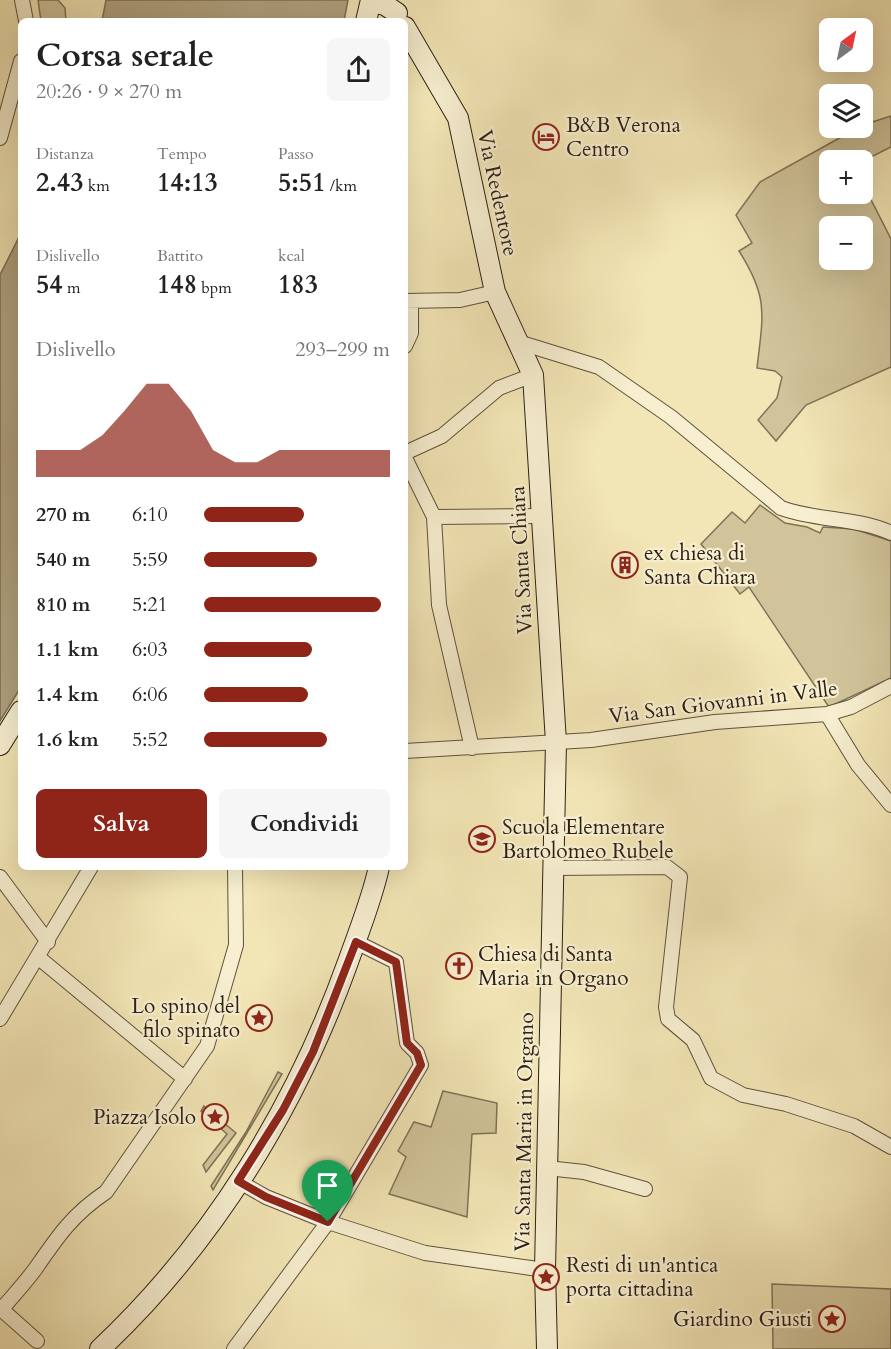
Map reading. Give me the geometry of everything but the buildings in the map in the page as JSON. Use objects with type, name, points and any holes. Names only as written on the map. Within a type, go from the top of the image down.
[{"type":"main road","name":"Via Redentore","points":[[369,8],[385,5],[400,15]]},
{"type":"main road","name":"Via Redentore","points":[[408,29],[458,118],[495,292],[533,375]]},
{"type":"main road","name":"Via Santa Chiara","points":[[533,375],[556,742]]},
{"type":"main road","points":[[0,745],[18,716]]},
{"type":"main road","name":"Via Santa Maria in Organo","points":[[547,1349],[545,1270],[556,742]]},
{"type":"main road","points":[[100,1349],[138,1311],[179,1264],[238,1181],[283,1110],[313,1052],[345,972],[378,870]]},
{"type":"street","points":[[22,0],[25,18]]},
{"type":"street","points":[[0,138],[18,72]]},
{"type":"street","points":[[408,340],[411,333],[408,301],[460,300],[495,292]]},
{"type":"street","points":[[518,342],[599,367],[671,417],[781,508],[797,514],[878,526],[891,533]]},
{"type":"street","points":[[408,452],[442,436],[499,388],[533,375]]},
{"type":"street","points":[[408,464],[434,517],[439,605],[472,748]]},
{"type":"street","points":[[434,517],[543,516]]},
{"type":"street","name":"Via San Giovanni in Valle","points":[[408,751],[591,740],[742,719],[827,714],[851,707],[891,686]]},
{"type":"street","points":[[827,714],[858,765],[891,805]]},
{"type":"street","points":[[554,868],[667,867],[680,877],[666,1007],[668,1019],[693,1040],[711,1078],[742,1095],[786,1104],[854,1126],[891,1147]]},
{"type":"street","points":[[0,1019],[39,958],[89,870]]},
{"type":"street","points":[[37,1341],[0,1310],[36,1268],[50,1244],[86,1206],[106,1192],[207,1046],[236,945],[235,870]]},
{"type":"street","points":[[0,877],[48,942]]},
{"type":"street","points":[[234,1349],[328,1222],[421,1065],[417,1053],[407,1043],[396,962],[356,942]]},
{"type":"street","points":[[39,958],[185,1079]]},
{"type":"street","points":[[548,1168],[584,1172],[645,1189]]},
{"type":"street","points":[[238,1181],[266,1197],[328,1222],[425,1252],[545,1270]]},
{"type":"shaded area","points":[[38,0],[58,0],[65,8],[66,18],[41,18]]},
{"type":"shaded area","points":[[106,0],[348,0],[345,18],[103,18]]},
{"type":"shaded area","points":[[891,116],[891,147],[873,156],[873,150],[819,150],[819,204],[873,204],[891,239],[891,367],[806,405],[776,441],[758,420],[777,398],[782,377],[775,371],[757,368],[762,307],[749,267],[739,251],[752,243],[736,215],[760,182],[840,138],[873,138],[873,122]]},
{"type":"shaded area","points":[[18,239],[18,692],[0,721],[0,275]]},
{"type":"shaded area","points":[[760,505],[785,523],[807,527],[820,533],[823,527],[854,529],[891,541],[891,678],[829,707],[749,587],[740,594],[701,544],[732,512],[745,523]]},
{"type":"shaded area","points":[[278,1072],[282,1074],[213,1190],[211,1186],[246,1132]]},
{"type":"shaded area","points":[[443,1091],[497,1103],[496,1133],[472,1134],[467,1217],[389,1194],[406,1157],[398,1151],[414,1122],[431,1127]]},
{"type":"shaded area","points":[[204,1106],[236,1133],[206,1172],[203,1165],[227,1134],[201,1111]]},
{"type":"shaded area","name":"Giardino Giusti","points":[[772,1284],[891,1289],[891,1349],[773,1349]]},
{"type":"place","name":"B&B Verona Centro","points":[[546,137]]},
{"type":"place","name":"ex chiesa di Santa Chiara","points":[[625,565]]},
{"type":"place","name":"Scuola Elementare Bartolomeo Rubele","points":[[482,839]]},
{"type":"place","name":"Chiesa di Santa Maria in Organo","points":[[459,966]]},
{"type":"place","name":"Lo spino del filo spinato","points":[[259,1018]]},
{"type":"place","name":"Piazza Isolo","points":[[215,1117]]},
{"type":"place","name":"Resti di un'antica porta cittadina","points":[[546,1277]]},
{"type":"place","name":"Giardino Giusti","points":[[832,1319]]},
{"type":"route","points":[[356,942],[396,962],[407,1043],[422,1060],[328,1222],[266,1197],[238,1181],[283,1110],[313,1052],[326,1024],[356,942]]}]
